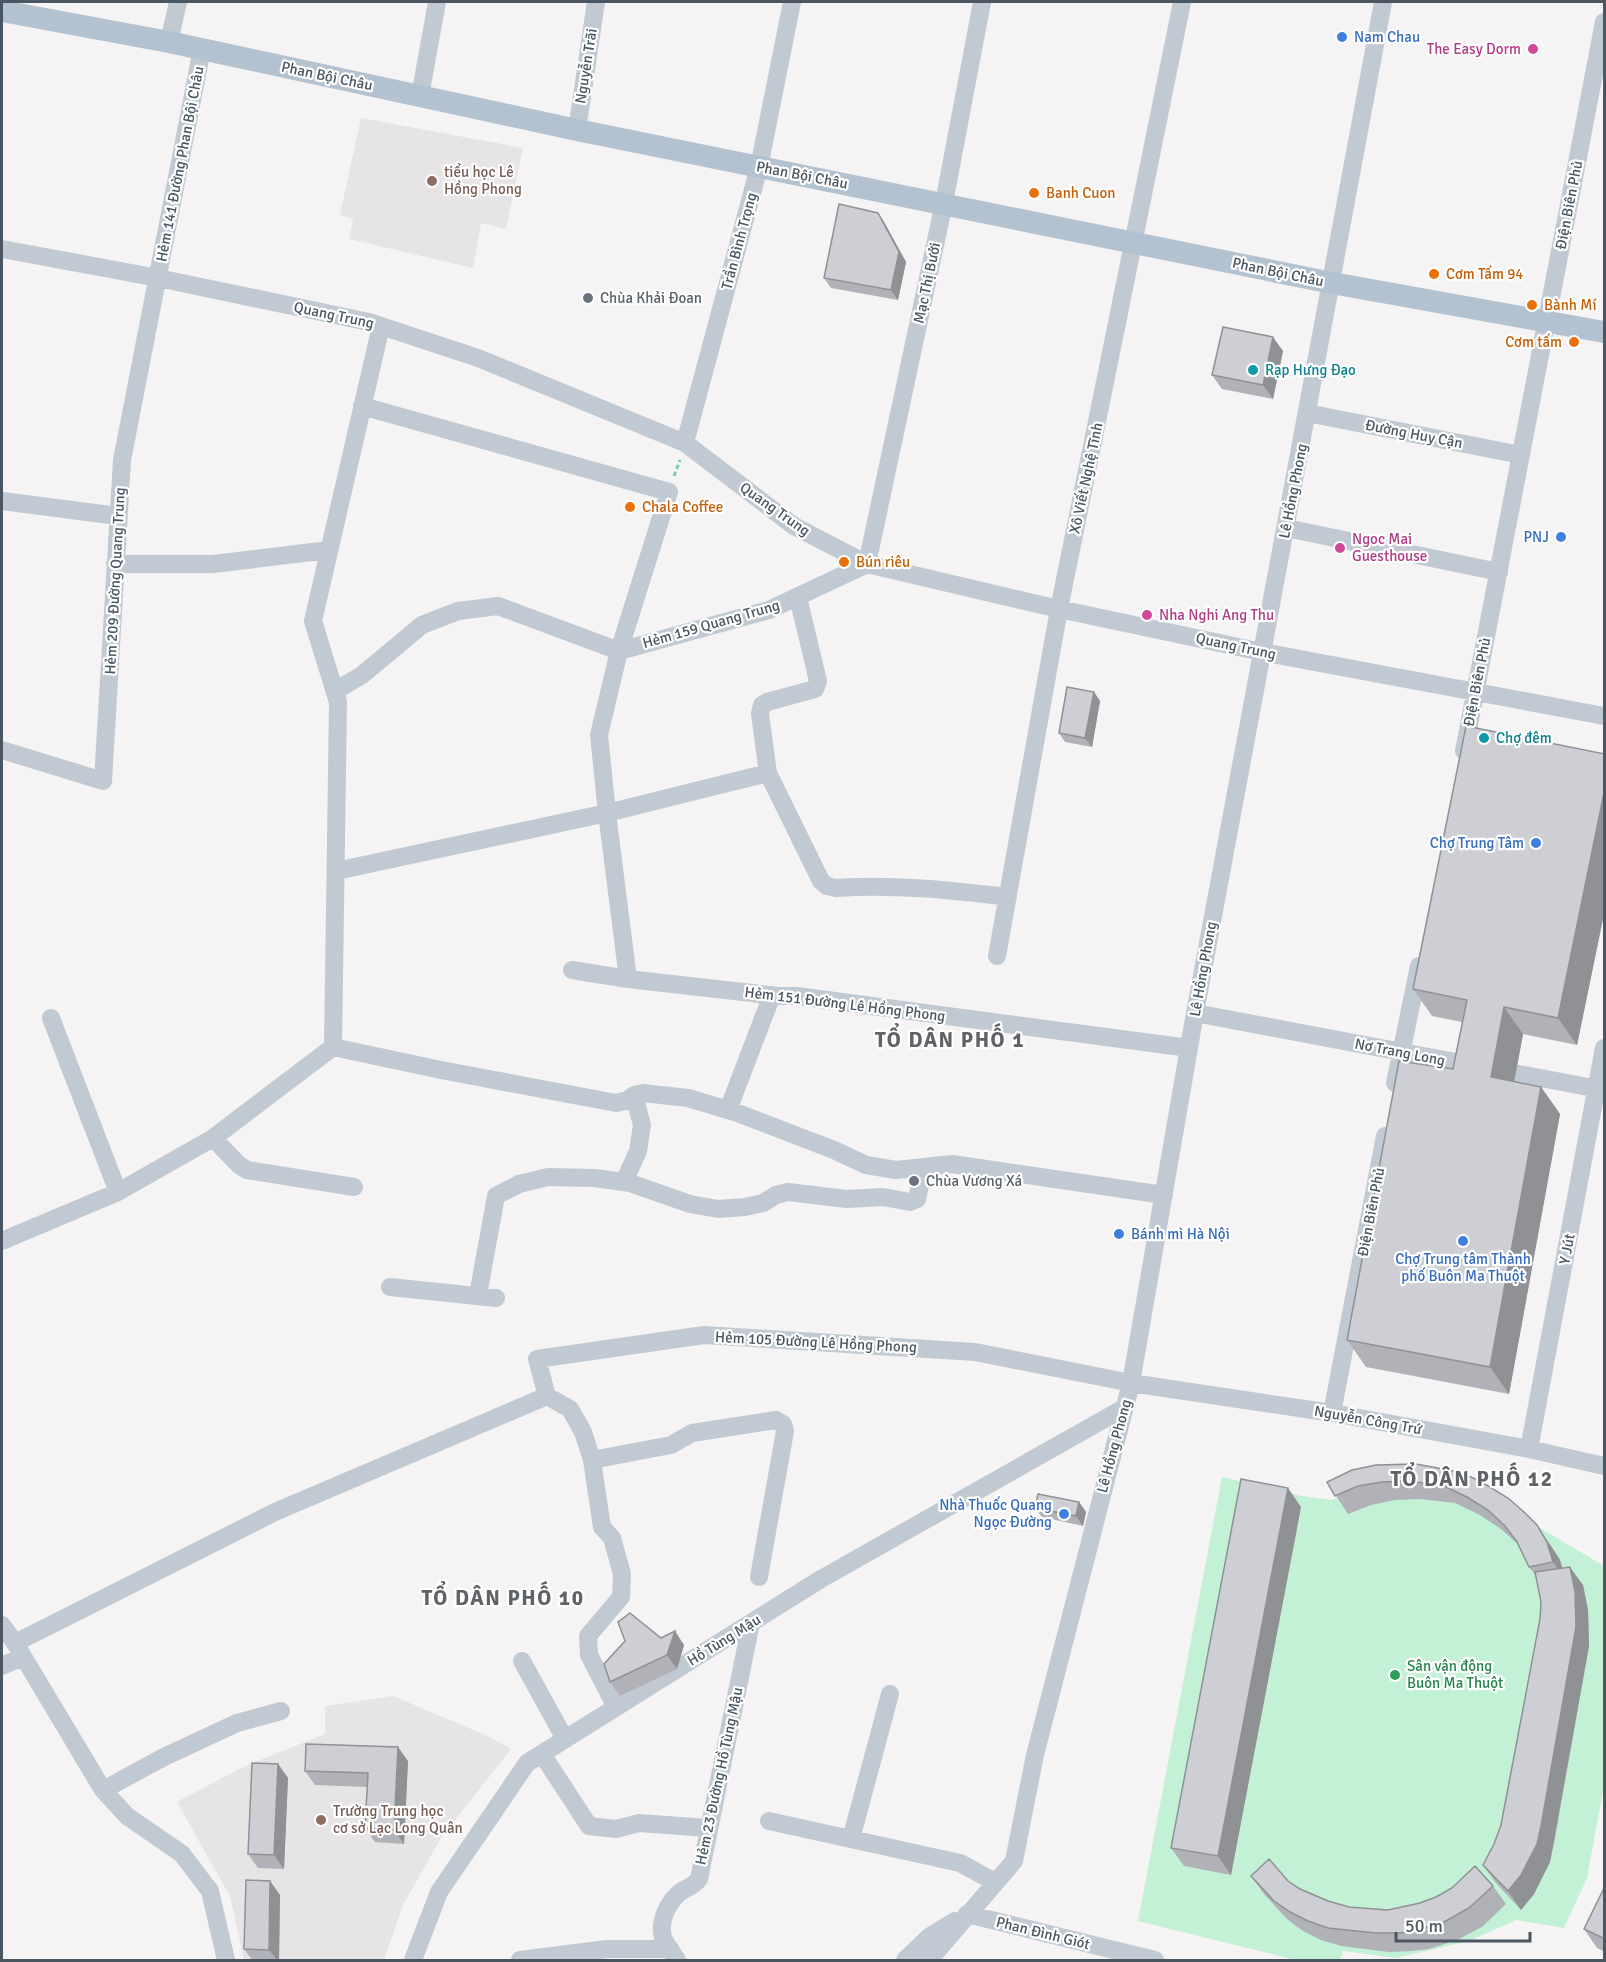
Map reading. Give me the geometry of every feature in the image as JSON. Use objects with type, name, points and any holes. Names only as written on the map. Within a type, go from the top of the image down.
[{"type":"main road","name":"Phan Bội Châu","points":[[2,11],[169,42],[577,130],[1332,283],[1605,332]]},
{"type":"street","points":[[169,42],[178,2]]},
{"type":"street","points":[[420,96],[437,2]]},
{"type":"street","name":"Nguyễn Trãi","points":[[577,130],[596,2]]},
{"type":"street","name":"Trần Bình Trọng","points":[[685,443],[759,166],[792,2]]},
{"type":"street","name":"Mạc Thị Bưởi","points":[[867,564],[944,203],[982,2]]},
{"type":"street","name":"Xô Viết Nghệ Tĩnh","points":[[997,956],[1059,609],[1182,2]]},
{"type":"street","name":"Lê Hồng Phong","points":[[927,1960],[1014,1861],[1035,1755],[1131,1383],[1195,1013],[1383,2]]},
{"type":"street","name":"Điện Biên Phủ","points":[[1459,773],[1605,22]]},
{"type":"street","name":"Hẻm 141 Đường Phan Bội Châu","points":[[158,278],[202,49]]},
{"type":"street","name":"Quang Trung","points":[[2,249],[158,278],[381,326],[478,358],[685,443],[794,526],[867,564],[1059,609],[1262,651],[1605,716]]},
{"type":"street","name":"Hẻm 209 Đường Quang Trung","points":[[2,750],[103,781],[122,460],[158,278]]},
{"type":"street","points":[[333,1047],[338,702],[313,621],[381,326]]},
{"type":"street","points":[[362,406],[669,492],[619,651],[599,735],[628,978]]},
{"type":"street","name":"Đường Huy Cận","points":[[1307,413],[1521,455]]},
{"type":"street","points":[[2,501],[118,516]]},
{"type":"street","points":[[1286,528],[1499,572]]},
{"type":"street","points":[[116,564],[213,564],[329,550]]},
{"type":"street","name":"Hẻm 159 Quang Trung","points":[[619,651],[769,610],[867,564]]},
{"type":"street","points":[[798,597],[818,681],[815,689],[762,705],[760,714],[768,773],[821,881],[827,886],[836,888],[946,889],[1008,897]]},
{"type":"street","points":[[335,691],[362,675],[422,625],[458,611],[498,606],[619,651]]},
{"type":"street","points":[[336,871],[607,813],[768,773]]},
{"type":"street","points":[[1392,1098],[1423,947]]},
{"type":"street","name":"Hẻm 151 Đường Lê Hồng Phong","points":[[572,970],[772,995],[808,997],[1189,1048]]},
{"type":"street","points":[[728,1110],[772,995]]},
{"type":"street","name":"Nơ Trang Long","points":[[1195,1013],[1601,1090]]},
{"type":"street","points":[[51,1018],[118,1192]]},
{"type":"street","points":[[2,1241],[118,1192],[213,1138],[333,1047],[616,1103],[643,1093],[687,1098],[728,1110],[834,1150],[866,1165],[896,1170],[952,1164],[1164,1195]]},
{"type":"street","name":"Y Jút","points":[[1529,1449],[1601,1090],[1605,1048]]},
{"type":"street","points":[[624,1182],[638,1151],[642,1125],[634,1095]]},
{"type":"street","name":"Điện Biên Phủ","points":[[1332,1413],[1388,1122]]},
{"type":"street","points":[[213,1138],[239,1165],[247,1170],[354,1187]]},
{"type":"street","points":[[478,1295],[496,1196],[519,1184],[548,1177],[595,1178],[624,1182],[690,1204],[718,1209],[763,1203],[776,1195],[788,1192],[847,1199],[883,1197],[910,1202],[917,1199],[924,1167]]},
{"type":"street","points":[[390,1287],[496,1298]]},
{"type":"street","name":"Hẻm 105 Đường Lê Hồng Phong","points":[[548,1396],[537,1359],[704,1335],[975,1352],[1131,1383]]},
{"type":"street","name":"Nguyễn Công Trứ","points":[[1131,1383],[1332,1413],[1529,1449],[1605,1466]]},
{"type":"street","points":[[2,1666],[19,1650],[275,1512],[548,1396],[570,1410],[583,1432],[592,1460],[602,1527],[612,1538],[622,1574],[621,1597],[588,1636],[589,1655],[616,1707]]},
{"type":"street","name":"Hồ Tùng Mậu","points":[[413,1960],[438,1893],[527,1763],[821,1579],[1124,1408]]},
{"type":"street","points":[[592,1460],[671,1445],[692,1433],[776,1420],[783,1424],[785,1431],[759,1577]]},
{"type":"street","name":"Hẻm 23 Đường Hồ Tùng Mậu","points":[[671,1951],[662,1929],[665,1911],[680,1892],[699,1879],[751,1623]]},
{"type":"street","points":[[2,1625],[102,1790],[127,1816],[182,1854],[210,1892],[226,1960]]},
{"type":"street","points":[[522,1661],[565,1739]]},
{"type":"street","points":[[851,1839],[890,1694]]},
{"type":"street","points":[[102,1790],[164,1757],[237,1723],[281,1711]]},
{"type":"street","points":[[543,1754],[589,1826],[616,1829],[639,1823],[708,1828]]},
{"type":"street","points":[[769,1821],[960,1863],[995,1882]]},
{"type":"street","name":"Lê Hồng Phong","points":[[904,1960],[929,1937],[967,1914]]},
{"type":"street","name":"Phan Đình Giót","points":[[967,1914],[1155,1960]]},
{"type":"street","points":[[520,1960],[607,1949],[671,1951]]},
{"type":"path","points":[[669,492],[685,443]]},
{"type":"shaded area","name":"tiểu học Lê Hồng Phong","points":[[361,118],[523,148],[506,229],[481,223],[473,268],[349,239],[353,219],[340,215]]},
{"type":"shaded area","name":"Trường Trung học cơ sở Lạc Long Quân","points":[[393,1696],[490,1737],[511,1749],[441,1838],[403,1905],[384,1960],[244,1960],[230,1896],[177,1802],[243,1767],[325,1734],[325,1706]]},
{"type":"green space","name":"Sân vận động Buôn Ma Thuột","points":[[1222,1477],[1302,1496],[1332,1500],[1354,1489],[1508,1506],[1604,1566],[1604,1785],[1587,1878],[1564,1928],[1516,1920],[1469,1941],[1396,1958],[1343,1951],[1340,1960],[1296,1960],[1138,1921]]},
{"type":"building","points":[[839,204],[878,213],[899,252],[891,290],[824,278]]},
{"type":"building","points":[[1223,327],[1273,337],[1263,385],[1212,375]]},
{"type":"building","points":[[1067,687],[1094,692],[1085,738],[1059,733]]},
{"type":"building","points":[[1466,726],[1605,754],[1605,788],[1558,1018],[1504,1007],[1491,1077],[1541,1087],[1490,1367],[1347,1340],[1399,1061],[1453,1069],[1467,1000],[1413,989]]},
{"type":"building","points":[[1416,1464],[1459,1472],[1480,1481],[1508,1498],[1537,1525],[1547,1542],[1553,1562],[1529,1567],[1517,1542],[1505,1526],[1488,1510],[1442,1485],[1407,1481],[1382,1482],[1358,1486],[1335,1496],[1327,1482],[1352,1470],[1376,1465]]},
{"type":"building","points":[[1241,1479],[1288,1488],[1218,1856],[1171,1848]]},
{"type":"building","points":[[1038,1494],[1079,1502],[1076,1516],[1035,1508]]},
{"type":"building","points":[[1570,1567],[1575,1592],[1576,1627],[1541,1826],[1537,1844],[1521,1875],[1508,1891],[1483,1865],[1501,1825],[1540,1619],[1541,1602],[1535,1572]]},
{"type":"building","points":[[630,1613],[661,1638],[675,1631],[667,1655],[610,1682],[604,1664],[625,1641],[618,1622]]},
{"type":"building","points":[[306,1744],[398,1747],[394,1830],[365,1828],[368,1773],[305,1771]]},
{"type":"building","points":[[252,1763],[278,1764],[274,1855],[248,1854]]},
{"type":"building","points":[[1269,1859],[1288,1881],[1300,1889],[1349,1907],[1388,1910],[1420,1903],[1452,1888],[1475,1866],[1493,1886],[1469,1908],[1444,1922],[1416,1930],[1376,1933],[1328,1928],[1290,1912],[1274,1901],[1251,1876]]},
{"type":"building","points":[[246,1880],[270,1881],[269,1950],[244,1949]]},
{"type":"building","points":[[1605,1886],[1605,1939],[1584,1929]]},
{"type":"place","name":"Nam Chau","points":[[1342,37]]},
{"type":"place","name":"The Easy Dorm","points":[[1533,49]]},
{"type":"place","name":"tiểu học Lê Hồng Phong","points":[[432,181]]},
{"type":"place","name":"Banh Cuon","points":[[1034,193]]},
{"type":"place","name":"Cơm Tấm 94","points":[[1434,274]]},
{"type":"place","name":"Chùa Khải Đoan","points":[[588,298]]},
{"type":"place","name":"Bành Mí","points":[[1532,305]]},
{"type":"place","name":"Cơm tấm","points":[[1574,342]]},
{"type":"place","name":"Rạp Hưng Đạo","points":[[1253,370]]},
{"type":"place","name":"Chala Coffee","points":[[630,507]]},
{"type":"place","name":"PNJ","points":[[1561,537]]},
{"type":"place","name":"Ngoc Mai Guesthouse","points":[[1340,548]]},
{"type":"place","name":"Bún riêu","points":[[844,562]]},
{"type":"place","name":"Nha Nghi Ang Thu","points":[[1147,615]]},
{"type":"place","name":"Chợ đêm","points":[[1484,738]]},
{"type":"place","name":"Chợ Trung Tâm","points":[[1536,843]]},
{"type":"place","name":"Chùa Vương Xá","points":[[914,1181]]},
{"type":"place","name":"Bánh mì Hà Nội","points":[[1119,1234]]},
{"type":"place","name":"Chợ Trung tâm Thành phố Buôn Ma Thuột","points":[[1463,1241]]},
{"type":"place","name":"Nhà Thuốc Quang Ngọc Đường","points":[[1064,1514]]},
{"type":"place","name":"Sân vận động Buôn Ma Thuột","points":[[1395,1675]]},
{"type":"place","name":"Trường Trung học cơ sở Lạc Long Quân","points":[[321,1820]]},
{"type":"district","name":"TỔ DÂN PHỐ 1","points":[[950,1040]]},
{"type":"district","name":"TỔ DÂN PHỐ 12","points":[[1472,1479]]},
{"type":"district","name":"TỔ DÂN PHỐ 10","points":[[503,1598]]}]
